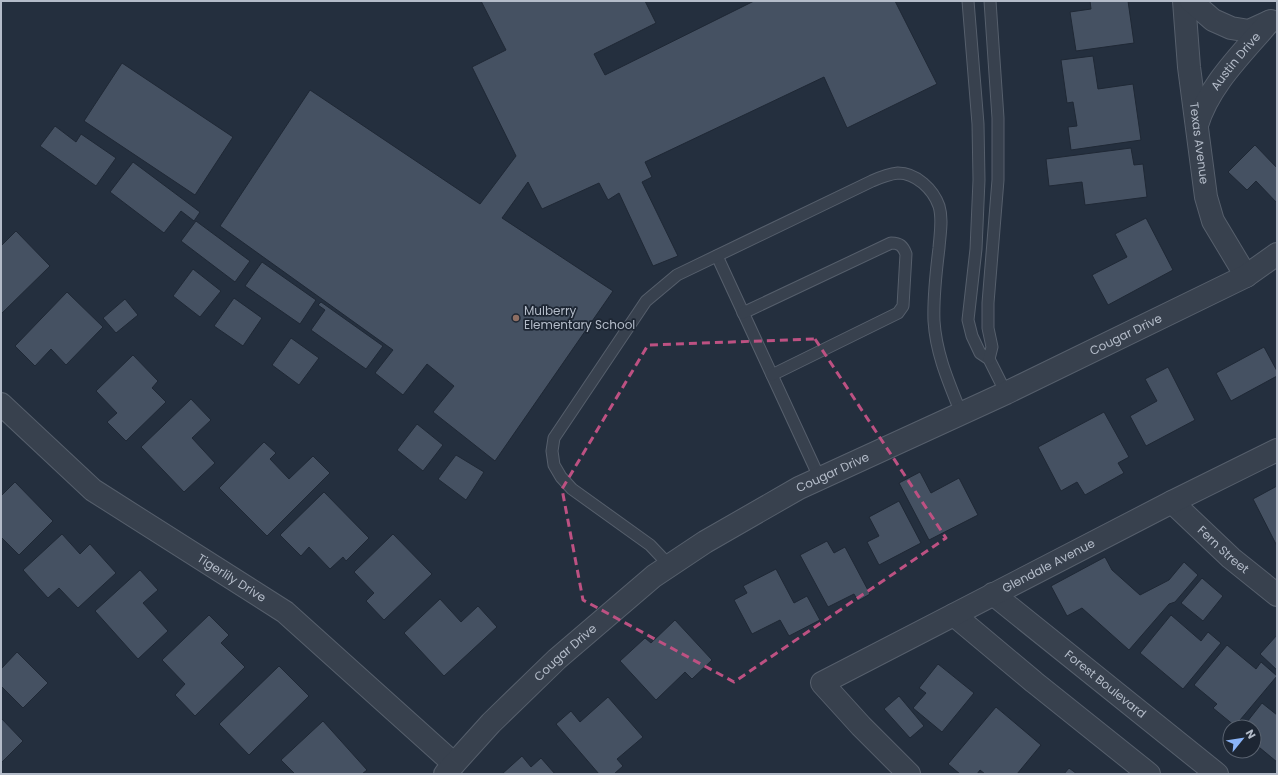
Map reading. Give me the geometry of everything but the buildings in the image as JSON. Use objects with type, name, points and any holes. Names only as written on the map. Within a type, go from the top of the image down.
[{"type":"street","name":"Texas Avenue","points":[[1184,1],[1189,67],[1206,197],[1214,221],[1246,276]]},
{"type":"street","name":"Austin Drive","points":[[1191,1],[1214,20],[1231,28],[1249,31],[1273,20]]},
{"type":"street","name":"Austin Drive","points":[[1197,125],[1201,111],[1221,79],[1273,20]]},
{"type":"street","name":"Cougar Drive","points":[[449,769],[491,723],[557,659],[654,576],[705,542],[799,488],[1006,393],[1246,276],[1277,254]]},
{"type":"street","name":"Tigerlily Drive","points":[[1,404],[93,490],[285,612],[449,769]]},
{"type":"street","name":"Glendale Avenue","points":[[909,774],[861,726],[822,683],[1172,502],[1277,450]]},
{"type":"street","name":"Fern Street","points":[[1172,502],[1231,558],[1277,595]]},
{"type":"street","name":"Forest Boulevard","points":[[993,594],[1217,774]]},
{"type":"street","points":[[954,615],[1034,682],[1149,774]]},
{"type":"lane","points":[[968,1],[978,124],[979,180],[976,249],[968,320],[972,336],[980,353],[989,359],[1006,393]]},
{"type":"lane","points":[[989,359],[992,347],[988,328],[988,303],[998,180],[998,118],[990,1]]},
{"type":"lane","points":[[670,566],[650,545],[572,489],[561,477],[554,465],[552,450],[554,438],[646,301],[677,275],[872,181],[890,174],[900,173],[913,176],[922,182],[931,192],[939,206],[941,223],[934,293],[936,344],[940,360],[961,413]]},
{"type":"lane","points":[[743,313],[891,243],[898,243],[903,247],[906,254],[903,306],[898,313],[772,375]]},
{"type":"lane","points":[[717,256],[820,479]]},
{"type":"highlighted area","points":[[815,339],[946,538],[734,682],[583,600],[562,489],[648,345]]},
{"type":"place","name":"Mulberry Elementary School","points":[[516,318]]}]
